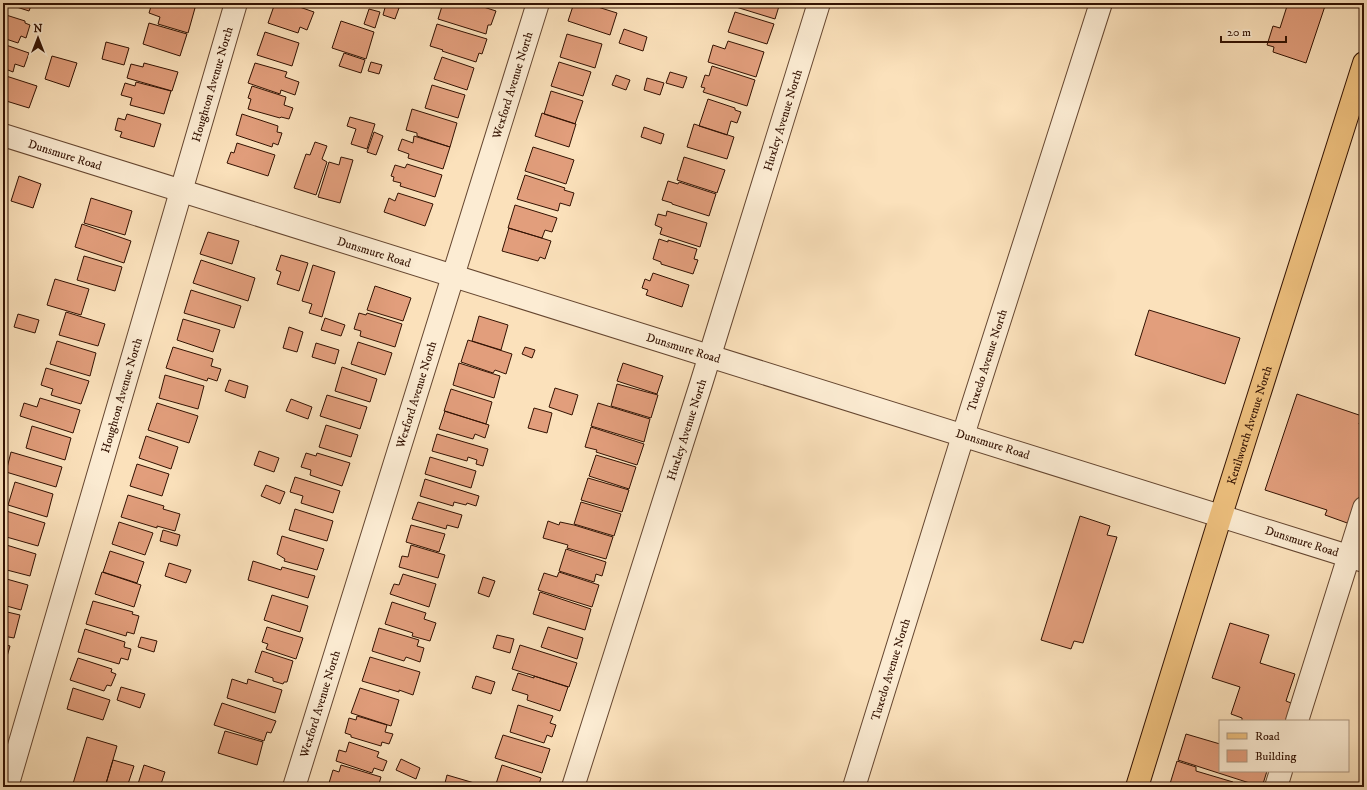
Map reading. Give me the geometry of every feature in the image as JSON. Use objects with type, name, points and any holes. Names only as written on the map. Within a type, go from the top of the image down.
[{"type":"main road","name":"Kenilworth Avenue North","points":[[1137,787],[1221,515],[1364,63]]},
{"type":"street","name":"Houghton Avenue North","points":[[7,787],[236,3]]},
{"type":"street","name":"Wexford Avenue North","points":[[294,787],[538,3]]},
{"type":"street","name":"Huxley Avenue North","points":[[573,787],[701,384],[819,3]]},
{"type":"street","name":"Tuxedo Avenue North","points":[[854,787],[1101,3]]},
{"type":"street","name":"Dunsmure Road","points":[[3,135],[181,192],[709,355],[1356,558]]},
{"type":"street","points":[[1297,720],[1356,558],[1364,508]]},
{"type":"street","points":[[1276,787],[1281,772]]},
{"type":"building","points":[[4,3],[32,3],[29,11]]},
{"type":"building","points":[[152,3],[180,3],[195,8],[188,33],[158,24],[160,17],[149,13]]},
{"type":"building","points":[[275,3],[288,3],[314,12],[307,30],[300,27],[298,33],[268,23]]},
{"type":"building","points":[[443,3],[471,3],[496,11],[491,25],[488,25],[486,34],[438,19]]},
{"type":"building","points":[[574,3],[585,3],[617,13],[610,35],[568,21]]},
{"type":"building","points":[[737,3],[780,3],[775,19],[736,7]]},
{"type":"building","points":[[1288,3],[1326,3],[1306,63],[1273,52],[1274,47],[1267,45],[1273,26],[1280,28]]},
{"type":"building","points":[[386,4],[399,8],[395,19],[383,15]]},
{"type":"building","points":[[369,9],[380,12],[375,28],[364,24]]},
{"type":"building","points":[[735,12],[774,24],[767,44],[728,32]]},
{"type":"building","points":[[3,14],[25,21],[25,23],[30,25],[26,38],[21,36],[18,43],[3,38]]},
{"type":"building","points":[[341,21],[374,32],[366,59],[332,48]]},
{"type":"building","points":[[149,23],[187,34],[180,56],[143,44]]},
{"type":"building","points":[[437,24],[487,39],[482,54],[479,53],[476,62],[430,46]]},
{"type":"building","points":[[624,29],[647,37],[643,51],[619,43]]},
{"type":"building","points":[[265,32],[299,43],[292,66],[257,55]]},
{"type":"building","points":[[567,34],[602,44],[595,68],[560,57]]},
{"type":"building","points":[[728,41],[764,52],[756,77],[708,62],[713,45],[725,49]]},
{"type":"building","points":[[106,42],[129,48],[124,65],[102,59]]},
{"type":"building","points":[[3,44],[29,53],[24,67],[15,64],[13,72],[3,68]]},
{"type":"building","points":[[344,53],[365,60],[361,73],[339,66]]},
{"type":"building","points":[[52,56],[77,63],[69,87],[45,79]]},
{"type":"building","points":[[442,57],[474,68],[467,90],[434,79]]},
{"type":"building","points":[[371,62],[382,65],[379,74],[368,71]]},
{"type":"building","points":[[559,62],[591,72],[583,96],[551,86]]},
{"type":"building","points":[[144,63],[178,72],[172,91],[127,78],[131,64],[143,67]]},
{"type":"building","points":[[255,63],[287,72],[285,77],[299,82],[295,95],[281,90],[280,94],[248,83]]},
{"type":"building","points":[[712,66],[755,80],[747,106],[703,92],[705,88],[701,87],[705,75],[709,76]]},
{"type":"building","points":[[670,72],[687,77],[683,88],[666,83]]},
{"type":"building","points":[[3,75],[37,86],[29,108],[3,100]]},
{"type":"building","points":[[616,75],[630,80],[626,90],[612,85]]},
{"type":"building","points":[[647,78],[664,83],[660,95],[644,90]]},
{"type":"building","points":[[136,82],[171,91],[164,114],[130,105],[132,98],[121,95],[125,83],[135,86]]},
{"type":"building","points":[[432,85],[465,95],[458,118],[425,108]]},
{"type":"building","points":[[252,86],[286,97],[284,105],[293,108],[289,119],[248,109],[251,99],[248,98]]},
{"type":"building","points":[[551,91],[583,101],[575,124],[544,114]]},
{"type":"building","points":[[708,99],[735,108],[735,110],[741,112],[737,123],[731,121],[727,135],[699,126]]},
{"type":"building","points":[[412,109],[457,123],[450,147],[417,136],[417,133],[406,130]]},
{"type":"building","points":[[542,113],[576,124],[569,147],[535,136]]},
{"type":"building","points":[[127,114],[161,124],[154,147],[120,137],[122,132],[115,130],[118,118],[125,120]]},
{"type":"building","points":[[242,114],[278,126],[277,132],[282,133],[278,145],[273,143],[272,147],[236,135]]},
{"type":"building","points":[[350,117],[375,124],[367,149],[351,144],[356,129],[347,126]]},
{"type":"building","points":[[694,124],[734,137],[727,159],[687,147]]},
{"type":"building","points":[[644,127],[664,134],[661,144],[641,137]]},
{"type":"building","points":[[374,132],[383,136],[376,155],[367,152]]},
{"type":"building","points":[[414,136],[450,147],[443,169],[408,158],[409,154],[398,150],[402,139],[413,143]]},
{"type":"building","points":[[315,142],[327,146],[322,159],[327,162],[316,195],[294,188],[306,154],[310,155]]},
{"type":"building","points":[[237,143],[275,155],[268,176],[227,163],[231,152],[234,153]]},
{"type":"building","points":[[533,147],[574,160],[566,184],[525,171]]},
{"type":"building","points":[[341,157],[353,160],[340,203],[318,197],[329,162],[339,165]]},
{"type":"building","points":[[684,157],[725,170],[717,193],[677,180]]},
{"type":"building","points":[[407,164],[442,175],[435,197],[400,186],[401,183],[393,181],[394,177],[391,176],[395,165],[405,168]]},
{"type":"building","points":[[525,175],[565,188],[564,190],[574,193],[570,206],[560,203],[558,211],[517,199]]},
{"type":"building","points":[[19,176],[41,184],[33,208],[11,201]]},
{"type":"building","points":[[668,181],[678,184],[679,182],[716,194],[709,216],[662,200]]},
{"type":"building","points":[[398,193],[433,204],[425,226],[384,212],[389,198],[395,201]]},
{"type":"building","points":[[91,198],[132,211],[125,235],[84,223]]},
{"type":"building","points":[[515,205],[557,218],[552,232],[545,230],[542,238],[508,228]]},
{"type":"building","points":[[667,211],[707,223],[700,247],[660,234],[662,228],[655,225],[658,214],[666,216]]},
{"type":"building","points":[[82,224],[131,241],[124,263],[75,247]]},
{"type":"building","points":[[509,228],[551,241],[545,259],[540,257],[538,261],[502,251]]},
{"type":"building","points":[[208,232],[239,241],[232,264],[200,254]]},
{"type":"building","points":[[659,239],[668,242],[668,240],[697,249],[694,259],[698,260],[693,274],[661,264],[661,262],[653,259]]},
{"type":"building","points":[[281,255],[308,263],[299,291],[277,284],[281,272],[276,270]]},
{"type":"building","points":[[84,256],[122,267],[115,291],[77,280]]},
{"type":"building","points":[[201,260],[255,278],[248,301],[193,283]]},
{"type":"building","points":[[313,265],[335,272],[322,317],[309,313],[312,304],[302,301]]},
{"type":"building","points":[[653,273],[689,285],[682,307],[646,295],[648,290],[642,288],[645,279],[650,281]]},
{"type":"building","points":[[55,279],[89,289],[81,315],[47,305]]},
{"type":"building","points":[[375,286],[411,298],[403,321],[367,310]]},
{"type":"building","points":[[191,290],[241,306],[234,328],[184,313]]},
{"type":"building","points":[[1149,310],[1240,338],[1225,384],[1135,355]]},
{"type":"building","points":[[66,312],[105,324],[98,346],[59,335]]},
{"type":"building","points":[[359,313],[366,315],[367,313],[402,324],[395,347],[360,336],[361,331],[354,329]]},
{"type":"building","points":[[18,314],[39,320],[35,333],[14,327]]},
{"type":"building","points":[[479,316],[508,325],[501,350],[472,341]]},
{"type":"building","points":[[325,318],[345,325],[341,336],[321,330]]},
{"type":"building","points":[[183,319],[220,330],[213,352],[177,340]]},
{"type":"building","points":[[289,327],[303,332],[297,352],[283,348]]},
{"type":"building","points":[[468,340],[512,354],[506,374],[495,370],[493,373],[461,362]]},
{"type":"building","points":[[57,341],[96,353],[90,376],[50,364]]},
{"type":"building","points":[[358,342],[392,353],[385,375],[351,364]]},
{"type":"building","points":[[316,343],[339,350],[335,364],[312,357]]},
{"type":"building","points":[[173,347],[213,359],[211,366],[221,369],[217,381],[208,378],[207,381],[166,368]]},
{"type":"building","points":[[525,347],[535,350],[532,358],[522,354]]},
{"type":"building","points":[[459,363],[500,376],[494,398],[453,385]]},
{"type":"building","points":[[623,363],[663,376],[657,394],[617,381]]},
{"type":"building","points":[[342,367],[377,379],[370,402],[335,391]]},
{"type":"building","points":[[46,368],[89,381],[81,404],[51,395],[53,389],[41,385]]},
{"type":"building","points":[[165,375],[204,386],[198,409],[159,398]]},
{"type":"building","points":[[229,380],[248,386],[245,398],[225,391]]},
{"type":"building","points":[[617,384],[658,395],[651,418],[611,406]]},
{"type":"building","points":[[555,388],[578,395],[572,415],[549,407]]},
{"type":"building","points":[[451,389],[492,402],[486,424],[444,411]]},
{"type":"building","points":[[1297,394],[1362,416],[1359,424],[1364,426],[1364,484],[1350,524],[1325,515],[1327,510],[1265,490]]},
{"type":"building","points":[[327,395],[367,407],[360,429],[320,416]]},
{"type":"building","points":[[40,398],[80,410],[73,433],[20,416],[24,403],[37,407]]},
{"type":"building","points":[[291,399],[312,407],[308,419],[286,411]]},
{"type":"building","points":[[157,403],[198,416],[189,443],[148,430]]},
{"type":"building","points":[[598,403],[650,419],[644,442],[591,426]]},
{"type":"building","points":[[534,408],[552,413],[547,433],[528,428]]},
{"type":"building","points":[[445,411],[489,425],[485,438],[475,434],[473,439],[439,429]]},
{"type":"building","points":[[326,425],[358,435],[351,457],[319,447]]},
{"type":"building","points":[[32,426],[71,438],[65,460],[26,448]]},
{"type":"building","points":[[591,427],[644,444],[637,465],[585,447]]},
{"type":"building","points":[[437,434],[488,449],[483,466],[476,464],[477,460],[468,457],[467,461],[432,451]]},
{"type":"building","points":[[146,436],[178,447],[171,469],[139,458]]},
{"type":"building","points":[[259,451],[279,458],[274,472],[254,465]]},
{"type":"building","points":[[11,452],[62,467],[56,487],[6,472]]},
{"type":"building","points":[[306,453],[316,456],[317,453],[350,463],[342,486],[310,475],[311,470],[301,467]]},
{"type":"building","points":[[596,455],[636,467],[629,489],[589,476]]},
{"type":"building","points":[[430,457],[476,471],[471,488],[425,474]]},
{"type":"building","points":[[137,464],[169,474],[162,496],[130,486]]},
{"type":"building","points":[[295,477],[340,491],[333,513],[301,503],[303,496],[290,492]]},
{"type":"building","points":[[588,478],[629,490],[622,512],[581,500]]},
{"type":"building","points":[[425,479],[479,496],[476,506],[467,503],[466,505],[454,502],[453,506],[420,496]]},
{"type":"building","points":[[15,482],[53,494],[47,517],[8,505]]},
{"type":"building","points":[[266,485],[285,492],[280,504],[261,496]]},
{"type":"building","points":[[128,495],[164,506],[163,509],[180,514],[175,531],[157,526],[157,528],[121,517]]},
{"type":"building","points":[[418,502],[462,515],[458,528],[447,525],[446,529],[412,519]]},
{"type":"building","points":[[581,502],[621,514],[614,536],[574,524]]},
{"type":"building","points":[[295,509],[333,521],[327,541],[289,530]]},
{"type":"building","points":[[3,510],[45,523],[38,546],[3,536]]},
{"type":"building","points":[[1080,516],[1110,526],[1107,535],[1117,537],[1083,643],[1074,641],[1071,649],[1041,640]]},
{"type":"building","points":[[548,521],[559,525],[560,522],[574,525],[613,537],[606,559],[567,548],[568,545],[543,538]]},
{"type":"building","points":[[119,522],[153,533],[145,555],[112,544]]},
{"type":"building","points":[[411,525],[445,534],[439,552],[406,542]]},
{"type":"building","points":[[163,530],[180,535],[177,546],[160,541]]},
{"type":"building","points":[[282,536],[324,549],[317,570],[284,561],[285,559],[277,554]]},
{"type":"building","points":[[3,544],[36,554],[30,576],[3,569]]},
{"type":"building","points":[[411,545],[445,555],[438,578],[399,567],[402,556],[408,557]]},
{"type":"building","points":[[566,549],[606,562],[602,576],[596,574],[594,582],[559,571]]},
{"type":"building","points":[[110,551],[144,562],[137,583],[103,572]]},
{"type":"building","points":[[253,561],[281,570],[282,567],[315,576],[308,598],[248,580]]},
{"type":"building","points":[[169,563],[191,570],[186,583],[165,576]]},
{"type":"building","points":[[102,572],[141,585],[134,607],[95,594]]},
{"type":"building","points":[[559,572],[599,585],[592,607],[538,590],[544,573],[557,577]]},
{"type":"building","points":[[403,574],[436,584],[429,607],[390,594],[394,584],[399,585]]},
{"type":"building","points":[[483,577],[495,581],[489,597],[478,593]]},
{"type":"building","points":[[3,578],[28,585],[21,610],[3,605]]},
{"type":"building","points":[[540,592],[591,609],[585,630],[533,614]]},
{"type":"building","points":[[272,595],[308,606],[300,632],[264,620]]},
{"type":"building","points":[[93,601],[133,612],[132,614],[139,616],[134,634],[127,632],[126,636],[86,624]]},
{"type":"building","points":[[392,602],[426,613],[424,619],[436,623],[430,641],[412,636],[413,633],[385,624]]},
{"type":"building","points":[[3,611],[20,615],[14,638],[3,636]]},
{"type":"building","points":[[1230,623],[1269,635],[1260,663],[1295,674],[1286,701],[1296,705],[1291,720],[1242,720],[1242,718],[1231,714],[1240,687],[1212,678]]},
{"type":"building","points":[[267,627],[303,638],[296,659],[266,649],[268,644],[262,642]]},
{"type":"building","points":[[548,627],[583,638],[577,659],[541,647]]},
{"type":"building","points":[[379,628],[419,640],[417,646],[424,648],[420,662],[406,657],[404,661],[372,651]]},
{"type":"building","points":[[85,629],[125,642],[124,647],[131,649],[128,660],[121,658],[119,664],[78,652]]},
{"type":"building","points":[[497,635],[514,639],[510,653],[493,648]]},
{"type":"building","points":[[141,637],[157,641],[154,652],[138,647]]},
{"type":"building","points":[[3,644],[10,646],[4,667],[3,666]]},
{"type":"building","points":[[520,645],[577,663],[569,687],[512,669]]},
{"type":"building","points":[[262,651],[293,661],[287,682],[284,682],[283,684],[273,681],[273,678],[255,672]]},
{"type":"building","points":[[370,657],[420,672],[413,695],[362,681]]},
{"type":"building","points":[[78,658],[112,669],[111,672],[116,674],[111,686],[107,685],[104,691],[70,680]]},
{"type":"building","points":[[518,673],[534,678],[534,676],[568,687],[560,711],[527,700],[528,695],[512,690]]},
{"type":"building","points":[[476,676],[495,682],[491,694],[472,688]]},
{"type":"building","points":[[232,679],[247,684],[248,679],[282,690],[275,713],[227,698]]},
{"type":"building","points":[[121,687],[145,694],[140,708],[117,700]]},
{"type":"building","points":[[73,688],[110,700],[103,720],[67,709]]},
{"type":"building","points":[[360,688],[399,700],[391,726],[351,713]]},
{"type":"building","points":[[222,703],[276,721],[271,733],[267,732],[264,741],[214,725]]},
{"type":"building","points":[[518,705],[553,716],[550,723],[556,725],[552,737],[547,735],[544,743],[510,732]]},
{"type":"building","points":[[357,716],[387,725],[385,732],[393,734],[389,744],[382,742],[381,746],[351,737],[351,735],[345,733],[349,718],[356,720]]},
{"type":"building","points":[[225,731],[263,742],[257,765],[218,753]]},
{"type":"building","points":[[1186,734],[1219,744],[1219,772],[1267,772],[1262,787],[1178,760]]},
{"type":"building","points":[[503,735],[550,749],[542,773],[495,758]]},
{"type":"building","points":[[87,737],[117,746],[105,787],[72,787]]},
{"type":"building","points":[[349,742],[379,752],[377,757],[387,761],[383,771],[374,768],[372,773],[336,761],[339,750],[346,752]]},
{"type":"building","points":[[401,759],[420,768],[416,779],[396,770]]},
{"type":"building","points":[[113,760],[134,766],[127,787],[105,787]]},
{"type":"building","points":[[1177,761],[1196,767],[1196,771],[1233,782],[1232,787],[1169,787]]},
{"type":"building","points":[[144,765],[165,772],[160,787],[137,787]]},
{"type":"building","points":[[341,765],[381,777],[378,787],[338,787],[329,783],[333,770],[339,772]]},
{"type":"building","points":[[502,765],[541,778],[538,787],[495,787]]},
{"type":"building","points":[[447,775],[488,787],[444,787]]}]
